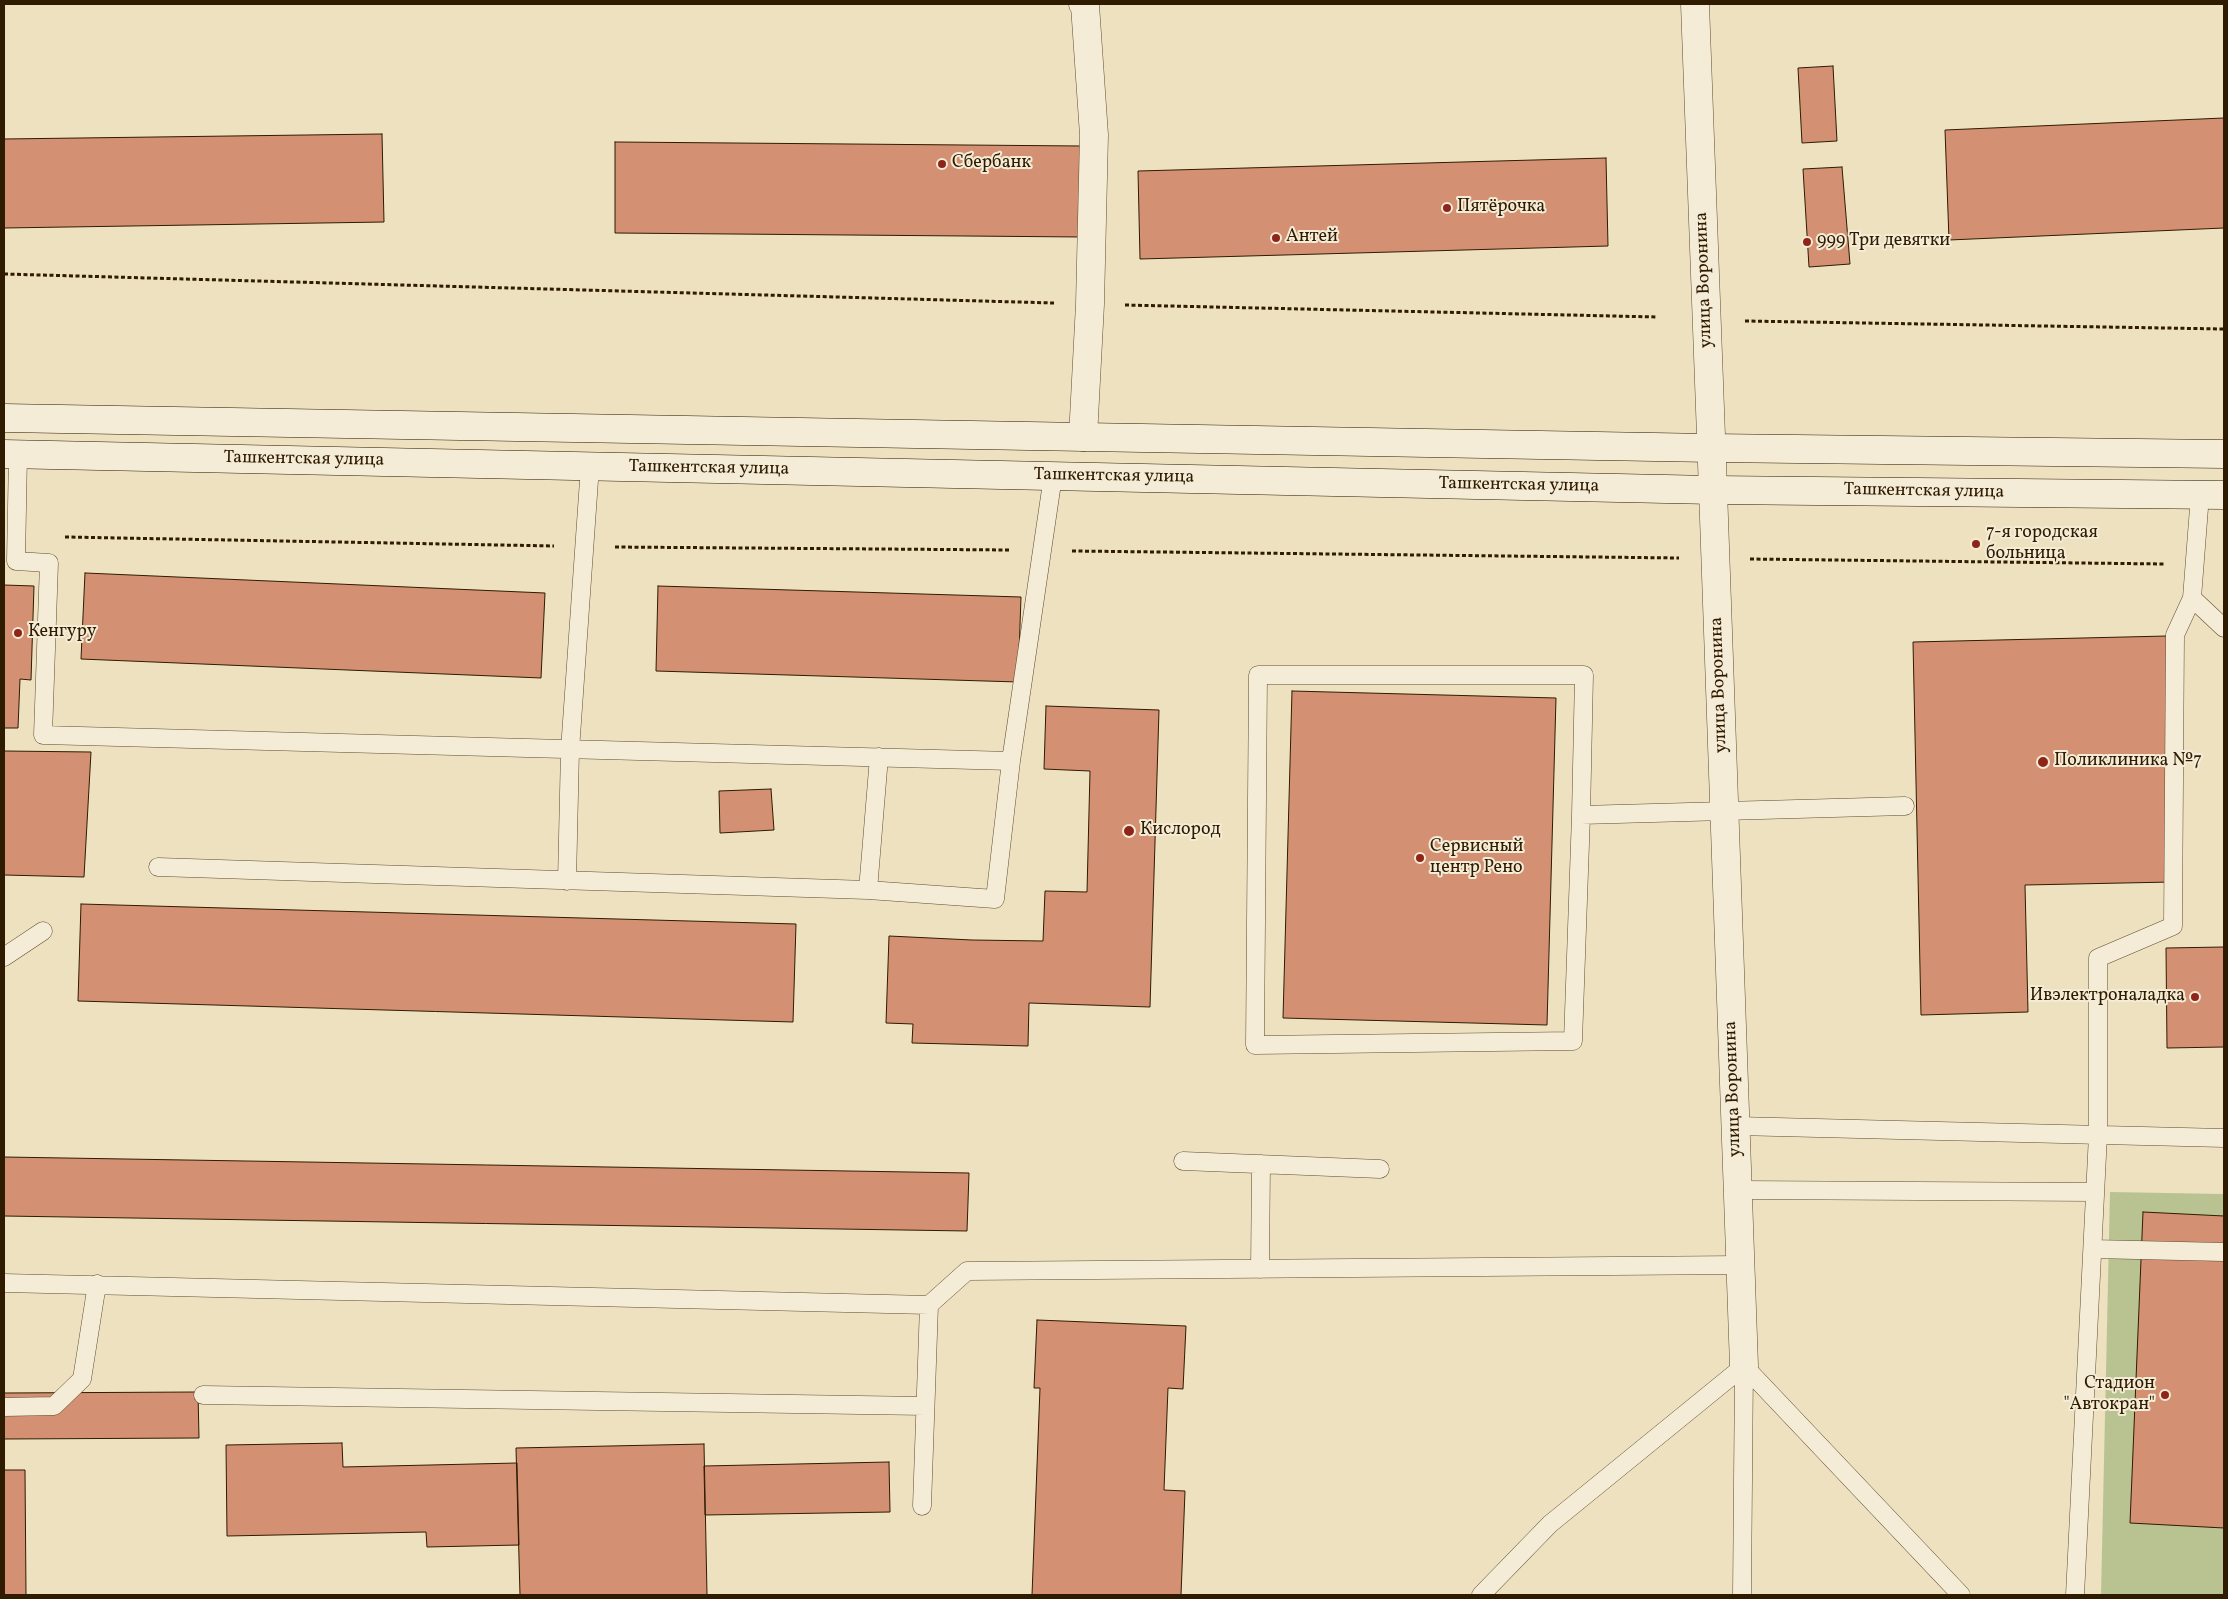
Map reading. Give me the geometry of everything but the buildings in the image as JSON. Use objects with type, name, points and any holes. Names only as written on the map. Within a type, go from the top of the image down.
[{"type":"main road","points":[[1083,4],[1094,135],[1083,477]]},
{"type":"main road","name":"улица Воронина","points":[[1695,4],[1744,1366]]},
{"type":"main road","name":"Ташкентская улица","points":[[4,418],[1711,448],[2224,454]]},
{"type":"main road","name":"Ташкентская улица","points":[[11,454],[1713,490],[2212,495]]},
{"type":"lane","points":[[11,454],[16,561],[49,563],[43,735],[1011,761]]},
{"type":"lane","points":[[566,881],[570,750],[590,466]]},
{"type":"lane","points":[[158,867],[868,890],[996,899],[1011,761],[1053,476]]},
{"type":"lane","points":[[2086,1595],[2075,1595],[2098,1135],[2098,958],[2173,926],[2175,635],[2192,598],[2194,564],[2212,495]]},
{"type":"lane","points":[[2192,598],[2224,628]]},
{"type":"lane","points":[[1258,675],[1584,675],[1581,814],[1573,1041],[1255,1045],[1258,675]]},
{"type":"lane","points":[[868,890],[879,757]]},
{"type":"lane","points":[[1581,814],[1906,806]]},
{"type":"lane","points":[[4,957],[43,931]]},
{"type":"lane","points":[[1736,1126],[2224,1138]]},
{"type":"lane","points":[[1182,1161],[1380,1169]]},
{"type":"lane","points":[[1260,1269],[1261,1164]]},
{"type":"lane","points":[[1738,1190],[2095,1192]]},
{"type":"lane","points":[[2092,1248],[2224,1252]]},
{"type":"lane","points":[[4,1283],[929,1305],[967,1271],[1741,1265]]},
{"type":"lane","points":[[4,1407],[54,1406],[82,1379],[96,1284]]},
{"type":"lane","points":[[922,1506],[929,1305]]},
{"type":"lane","points":[[1481,1595],[1550,1524],[1744,1366]]},
{"type":"lane","points":[[1742,1595],[1744,1366]]},
{"type":"lane","points":[[1744,1366],[1960,1595]]},
{"type":"lane","points":[[203,1395],[925,1406]]},
{"type":"path","points":[[4,274],[1090,304],[1657,317]]},
{"type":"path","points":[[1745,321],[2224,329]]},
{"type":"path","points":[[16,536],[585,547],[2194,564]]},
{"type":"green space","name":"Стадион \"Автокран\"","points":[[2110,1192],[2224,1194],[2224,1595],[2101,1595]]},
{"type":"place","name":"Сбербанк","points":[[942,164]]},
{"type":"place","name":"Пятёрочка","points":[[1447,208]]},
{"type":"place","name":"Антей","points":[[1276,238]]},
{"type":"place","name":"999 Три девятки","points":[[1807,242]]},
{"type":"place","name":"7-я городская больница","points":[[1976,544]]},
{"type":"place","name":"Кенгуру","points":[[18,633]]},
{"type":"place","name":"Поликлиника №7","points":[[2043,762]]},
{"type":"place","name":"Кислород","points":[[1129,831]]},
{"type":"place","name":"Сервисный центр Рено","points":[[1420,858]]},
{"type":"place","name":"Ивэлектроналадка","points":[[2195,997]]},
{"type":"place","name":"Стадион \"Автокран\"","points":[[2165,1395]]}]
